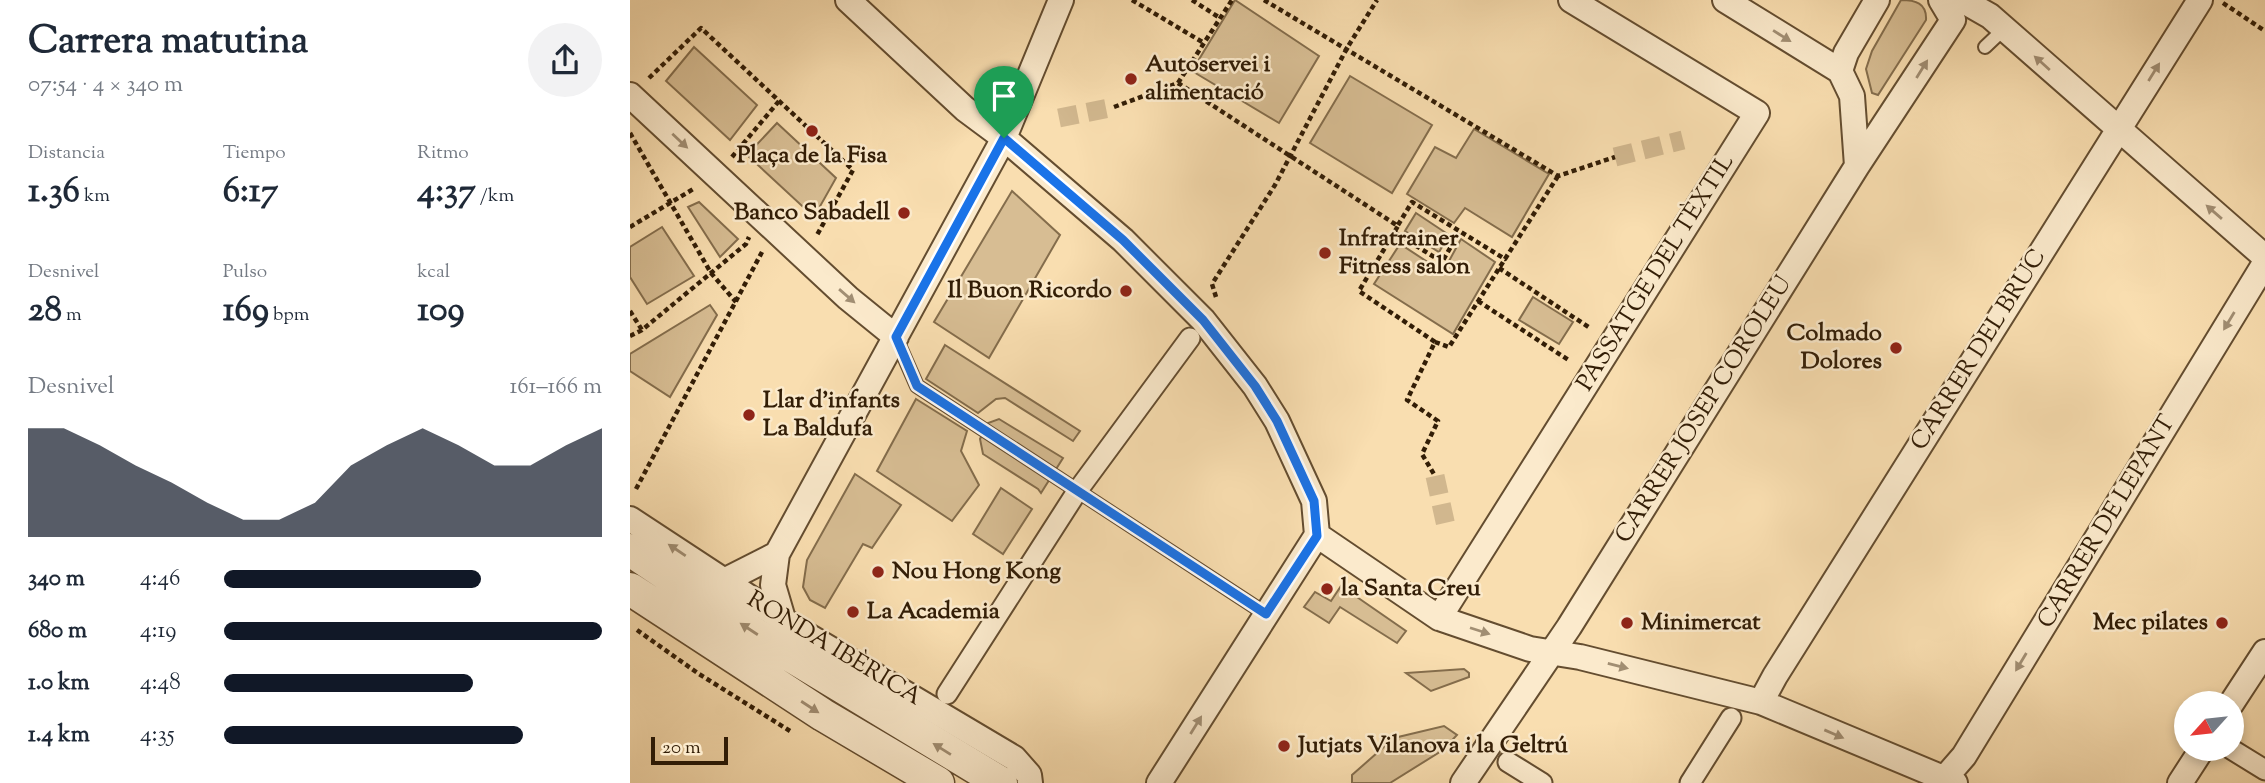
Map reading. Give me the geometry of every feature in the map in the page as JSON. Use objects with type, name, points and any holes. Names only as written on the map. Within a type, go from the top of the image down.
[{"type":"street","points":[[848,0],[965,109],[1004,138],[1123,240],[1222,342],[1277,421],[1314,501],[1317,536],[1160,783]]},
{"type":"street","points":[[783,619],[773,585],[777,554],[1004,138],[1061,0]]},
{"type":"street","name":"PASSATGE DEL TÈXTIL","points":[[1439,618],[1757,113],[1571,0]]},
{"type":"street","points":[[1724,0],[1840,71],[1852,96],[1857,166]]},
{"type":"street","points":[[1840,71],[1846,53],[1877,0]]},
{"type":"street","name":"CARRER JOSEP COROLEU","points":[[1462,783],[1569,627],[1857,166],[1953,20],[1941,0]]},
{"type":"street","points":[[1962,0],[1977,7],[2006,31],[2265,257]]},
{"type":"street","name":"CARRER DEL BRUC","points":[[1761,702],[1782,664],[2118,130],[2211,2]]},
{"type":"street","points":[[638,88],[839,289],[896,337]]},
{"type":"street","points":[[1852,96],[1877,106],[1899,104]]},
{"type":"street","name":"CARRER DE LEPANT","points":[[1950,781],[2265,263]]},
{"type":"street","points":[[947,694],[1078,491],[1190,338]]},
{"type":"street","name":"RONDA IBÈRICA","points":[[630,519],[783,619],[1014,758],[1029,775],[1030,783]]},
{"type":"street","points":[[1317,536],[1439,618],[1551,653],[1580,657],[1761,702],[1950,781]]},
{"type":"street","name":"RONDA IBÈRICA","points":[[630,550],[755,634],[1001,783]]},
{"type":"street","points":[[724,581],[777,554]]},
{"type":"street","points":[[630,589],[823,715],[938,783]]},
{"type":"street","points":[[2240,691],[2265,652]]},
{"type":"street","points":[[1690,783],[1731,718]]},
{"type":"street","points":[[2244,757],[2265,770]]},
{"type":"street","points":[[2180,783],[2194,761]]},
{"type":"street","points":[[1508,762],[1542,783]]},
{"type":"lane","points":[[1987,48],[2006,31]]},
{"type":"lane","points":[[896,337],[917,386],[1266,614]]},
{"type":"path","points":[[1132,0],[1204,43]]},
{"type":"path","points":[[1192,0],[1220,18]]},
{"type":"path","points":[[1114,107],[1178,83],[1232,0]]},
{"type":"path","points":[[1264,0],[1558,176]]},
{"type":"path","points":[[1216,300],[1212,284],[1275,185],[1347,48],[1377,0]]},
{"type":"path","points":[[2211,2],[2265,31]]},
{"type":"path","points":[[638,88],[701,28],[853,170],[815,239]]},
{"type":"path","points":[[1178,83],[1398,226]]},
{"type":"path","points":[[727,163],[779,101]]},
{"type":"path","points":[[630,133],[711,273],[736,302]]},
{"type":"path","points":[[1505,258],[1412,202],[1359,291],[1436,342],[1449,347],[1558,176],[1615,157]]},
{"type":"path","points":[[630,227],[700,185]]},
{"type":"path","points":[[1394,232],[1442,262],[1460,231]]},
{"type":"path","points":[[630,336],[642,330],[746,244],[749,237]]},
{"type":"path","points":[[636,489],[763,251]]},
{"type":"path","points":[[1499,268],[1590,328]]},
{"type":"path","points":[[1478,301],[1570,361]]},
{"type":"path","points":[[630,311],[642,330]]},
{"type":"path","points":[[1435,477],[1422,454],[1438,421],[1406,400],[1436,342]]},
{"type":"shaded area","points":[[1235,0],[1319,56],[1279,123],[1192,71]]},
{"type":"shaded area","points":[[1901,0],[1922,6],[1926,20],[1878,95],[1872,93],[1866,69],[1872,51]]},
{"type":"shaded area","points":[[694,47],[757,105],[730,140],[666,81]]},
{"type":"shaded area","points":[[1350,76],[1432,125],[1392,193],[1310,143]]},
{"type":"shaded area","points":[[777,123],[836,178],[814,217],[747,155]]},
{"type":"shaded area","points":[[1474,129],[1549,174],[1512,237],[1465,208],[1454,223],[1407,194],[1435,147],[1456,158]]},
{"type":"shaded area","points":[[1012,191],[1060,235],[989,358],[934,322]]},
{"type":"shaded area","points":[[699,202],[738,239],[720,257],[688,207]]},
{"type":"shaded area","points":[[1416,213],[1449,235],[1439,252],[1405,231]]},
{"type":"shaded area","points":[[662,227],[694,276],[647,304],[630,277],[630,247]]},
{"type":"shaded area","points":[[1461,239],[1495,262],[1453,334],[1374,284],[1400,244],[1443,272]]},
{"type":"shaded area","points":[[1533,297],[1573,322],[1559,344],[1519,320]]},
{"type":"shaded area","points":[[710,305],[717,315],[670,397],[630,371],[630,354]]},
{"type":"shaded area","points":[[945,345],[1080,431],[1073,441],[1005,398],[996,399],[978,413],[926,379]]},
{"type":"shaded area","points":[[916,399],[967,431],[961,451],[979,485],[952,521],[877,471]]},
{"type":"shaded area","points":[[999,419],[1063,458],[1041,493],[983,454],[980,439],[988,423]]},
{"type":"shaded area","points":[[855,474],[901,505],[872,548],[863,544],[825,608],[810,600],[803,587],[807,560]]},
{"type":"shaded area","points":[[1001,488],[1032,509],[1003,554],[973,534]]},
{"type":"shaded area","points":[[1341,586],[1406,631],[1397,643],[1340,607],[1329,623],[1304,607],[1315,592],[1331,601]]},
{"type":"shaded area","points":[[1464,669],[1469,673],[1469,677],[1431,691],[1406,673]]},
{"type":"shaded area","points":[[1444,726],[1457,735],[1443,750],[1390,783],[1352,783],[1352,775],[1394,738]]},
{"type":"tunnel","points":[[1059,118],[1114,107]]},
{"type":"tunnel","points":[[1615,157],[1683,140]]},
{"type":"tunnel","points":[[1435,476],[1446,526]]},
{"type":"place","name":"Autoservei i alimentació","points":[[1131,79]]},
{"type":"place","name":"Plaça de la Fisa","points":[[812,131]]},
{"type":"place","name":"Banco Sabadell","points":[[904,213]]},
{"type":"place","name":"Infratrainer Fitness salon","points":[[1325,253]]},
{"type":"place","name":"Il Buon Ricordo","points":[[1126,291]]},
{"type":"place","name":"Colmado Dolores","points":[[1896,348]]},
{"type":"place","name":"Llar d'infants La Baldufa","points":[[749,415]]},
{"type":"place","name":"Nou Hong Kong","points":[[878,572]]},
{"type":"place","name":"la Santa Creu","points":[[1327,589]]},
{"type":"place","name":"La Academia","points":[[853,612]]},
{"type":"place","name":"Minimercat","points":[[1627,623]]},
{"type":"place","name":"Mec pilates","points":[[2222,623]]},
{"type":"place","name":"Jutjats Vilanova i la Geltrú","points":[[1284,746]]},
{"type":"route","points":[[1004,138],[1123,240],[1203,320],[1255,386],[1277,421],[1314,501],[1317,536],[1266,614],[917,386],[896,337],[1004,138]]}]
